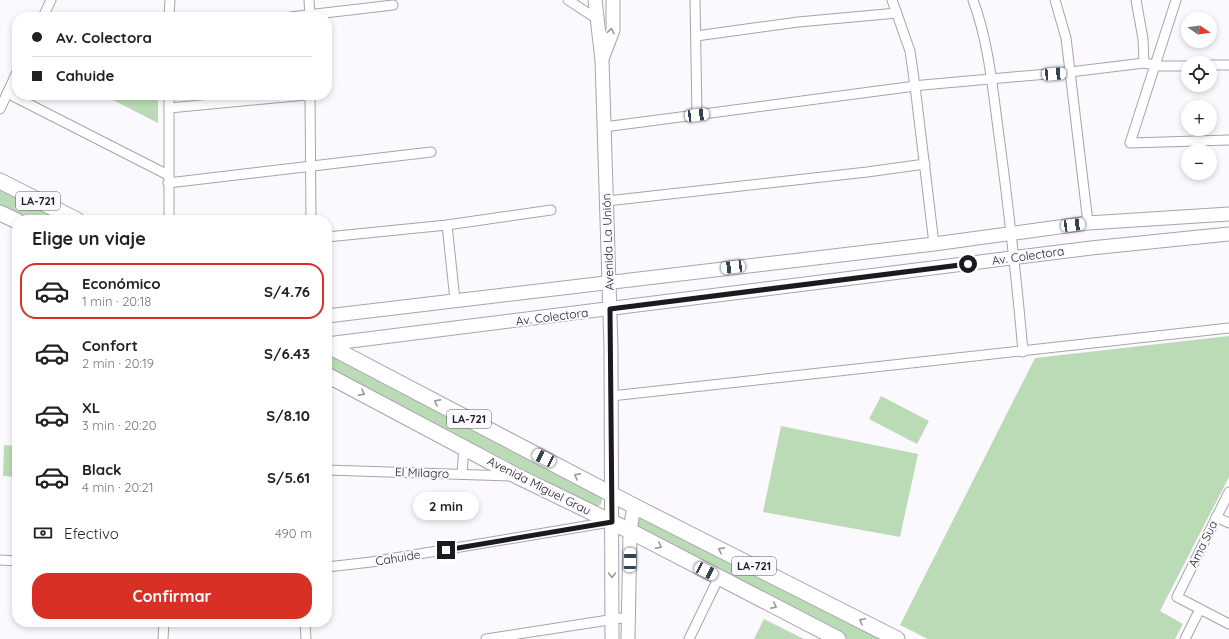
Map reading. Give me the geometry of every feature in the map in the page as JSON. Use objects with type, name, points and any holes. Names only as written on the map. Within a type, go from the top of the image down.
[{"type":"main road","name":"LA-721","points":[[0,181],[67,215]]},
{"type":"main road","name":"LA-721","points":[[0,213],[12,219]]},
{"type":"main road","name":"LA-721","points":[[332,348],[634,506],[896,639]]},
{"type":"main road","name":"Avenida Miguel Grau","points":[[332,378],[517,476],[630,531],[838,639]]},
{"type":"street","points":[[45,12],[51,0]]},
{"type":"street","points":[[169,0],[169,12]]},
{"type":"street","points":[[310,0],[310,12]]},
{"type":"street","points":[[568,0],[597,19]]},
{"type":"street","name":"Avenida La Unión","points":[[595,0],[602,60],[610,309],[612,639]]},
{"type":"street","name":"Avenida La Unión","points":[[602,60],[613,30],[613,0]]},
{"type":"street","points":[[695,0],[697,115]]},
{"type":"street","points":[[892,0],[910,51],[934,244]]},
{"type":"street","points":[[973,0],[981,23],[991,78],[1011,233],[1024,352]]},
{"type":"street","points":[[1055,0],[1066,38],[1088,223]]},
{"type":"street","points":[[1136,0],[1143,39],[1144,63]]},
{"type":"street","points":[[1176,0],[1130,143],[1229,140]]},
{"type":"street","points":[[332,13],[393,5]]},
{"type":"street","points":[[696,36],[798,22],[897,13]]},
{"type":"street","points":[[604,127],[915,86],[1070,72],[1144,63],[1156,66],[1181,66]]},
{"type":"street","points":[[1217,65],[1229,65]]},
{"type":"street","points":[[0,109],[12,82]]},
{"type":"street","points":[[7,93],[12,96]]},
{"type":"street","points":[[20,100],[168,179],[310,166],[430,152]]},
{"type":"street","points":[[169,100],[169,215]]},
{"type":"street","points":[[169,108],[253,100]]},
{"type":"street","points":[[310,100],[311,215]]},
{"type":"street","points":[[607,201],[867,172],[925,164]]},
{"type":"street","points":[[332,236],[447,225],[551,210]]},
{"type":"street","name":"Av. Colectora","points":[[332,315],[609,281],[934,244],[1088,223],[1229,214]]},
{"type":"street","points":[[447,225],[455,300]]},
{"type":"street","name":"Av. Colectora","points":[[332,344],[1091,248],[1229,234]]},
{"type":"street","points":[[611,396],[1024,352],[1229,328]]},
{"type":"street","points":[[462,474],[464,447]]},
{"type":"street","name":"El Milagro","points":[[332,470],[517,476]]},
{"type":"street","name":"Ama Sua","points":[[1200,609],[1177,597],[1229,492]]},
{"type":"street","points":[[628,639],[630,531],[634,506]]},
{"type":"street","points":[[1216,517],[1229,524]]},
{"type":"street","name":"Cahuide","points":[[332,566],[371,562],[612,522]]},
{"type":"street","points":[[0,560],[12,560]]},
{"type":"street","points":[[689,639],[719,577]]},
{"type":"street","points":[[1185,639],[1200,609],[1229,624]]},
{"type":"street","points":[[486,639],[524,636],[628,617]]},
{"type":"street","points":[[163,639],[164,627]]},
{"type":"street","points":[[306,627],[306,639]]},
{"type":"green space","points":[[113,100],[158,100],[158,123]]},
{"type":"green space","points":[[0,190],[51,215],[17,215],[0,207]]},
{"type":"green space","points":[[1229,336],[1229,477],[1160,611],[1183,624],[1175,639],[928,639],[900,625],[1035,358]]},
{"type":"green space","points":[[332,355],[603,497],[601,504],[597,507],[332,372]]},
{"type":"green space","points":[[881,396],[929,421],[917,444],[869,419]]},
{"type":"green space","points":[[781,426],[918,454],[900,537],[763,512]]},
{"type":"green space","points":[[4,445],[12,446],[12,477],[3,476]]},
{"type":"green space","points":[[639,517],[644,517],[884,639],[845,639],[638,533],[636,520]]},
{"type":"green space","points":[[764,619],[804,639],[754,639]]},
{"type":"route","points":[[446,550],[612,522],[610,309],[968,264]]}]
